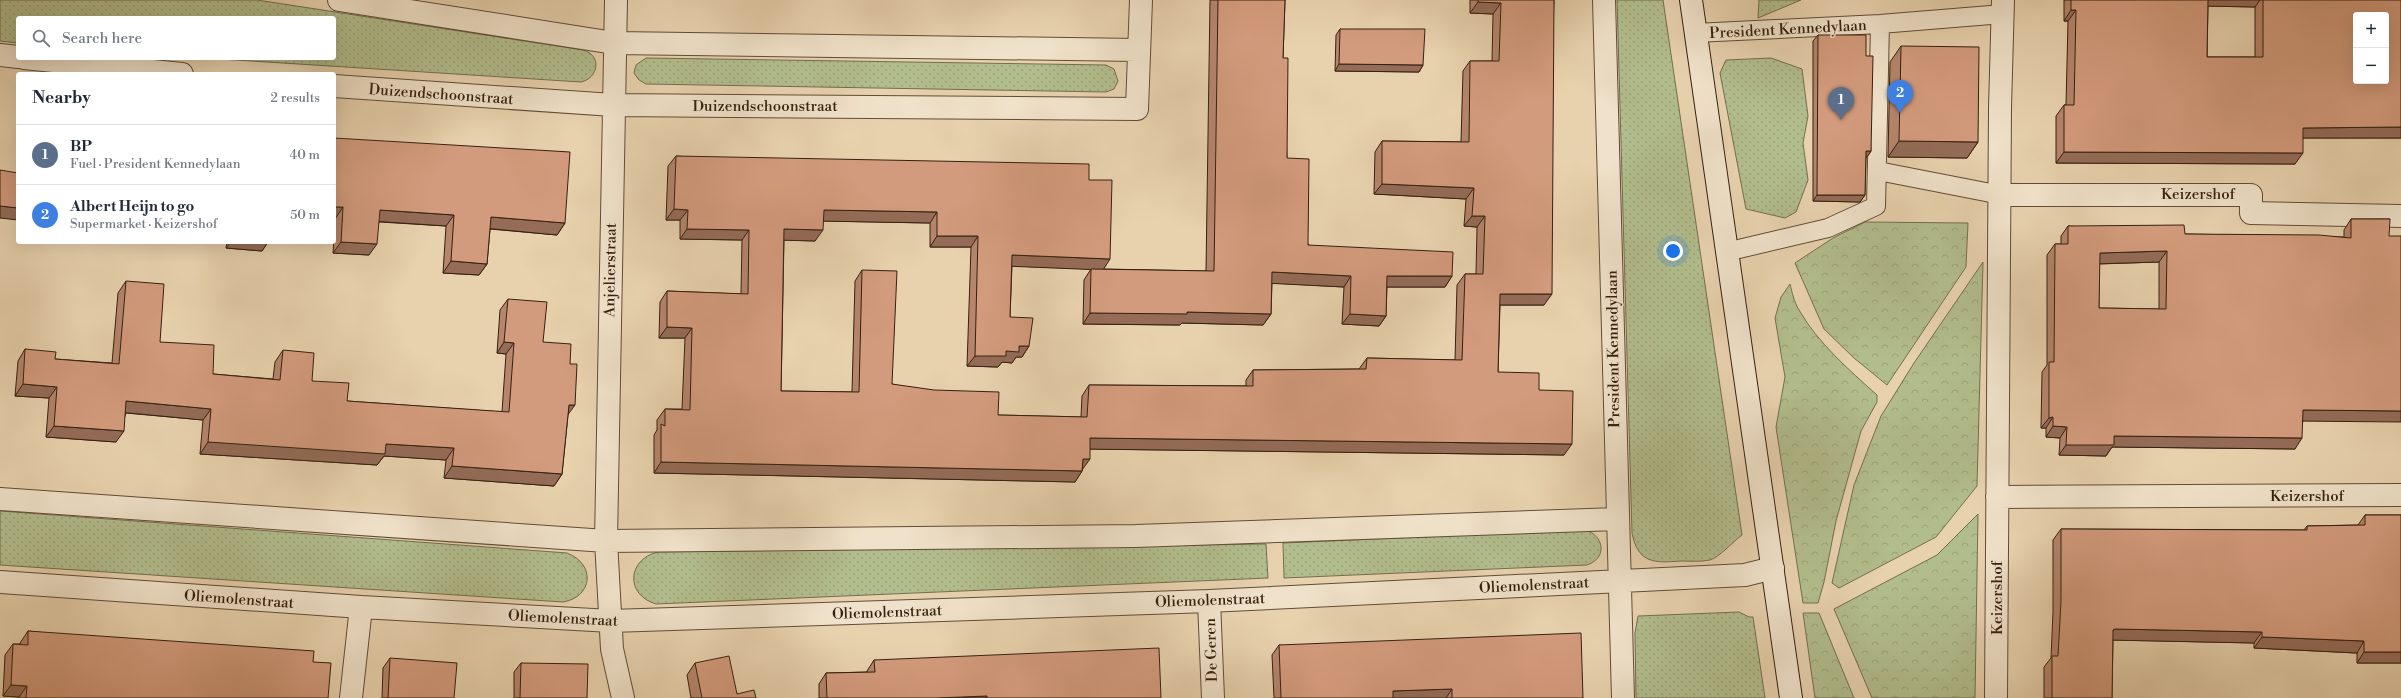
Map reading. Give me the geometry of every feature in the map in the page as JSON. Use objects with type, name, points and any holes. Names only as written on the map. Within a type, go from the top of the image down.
[{"type":"street","points":[[339,0],[614,43],[1138,50]]},
{"type":"street","name":"Anjelierstraat","points":[[616,0],[614,43],[606,541],[612,650],[623,698]]},
{"type":"street","name":"Duizendschoonstraat","points":[[336,86],[613,105],[1137,108],[1141,0]]},
{"type":"street","name":"President Kennedylaan","points":[[1604,0],[1623,698]]},
{"type":"street","name":"President Kennedylaan","points":[[1691,0],[1791,698]]},
{"type":"street","name":"Keizershof","points":[[1996,698],[2001,194],[2000,108],[2003,7]]},
{"type":"street","points":[[0,55],[16,57]]},
{"type":"street","points":[[44,60],[162,72]]},
{"type":"street","name":"Keizershof","points":[[2001,194],[2251,194],[2251,213],[2401,216]]},
{"type":"street","name":"Keizershof","points":[[1997,497],[2401,495]]},
{"type":"street","points":[[0,499],[606,541],[1128,536],[1617,519]]},
{"type":"street","name":"Oliemolenstraat","points":[[0,582],[361,607],[611,621],[1209,601],[1745,574],[1773,568]]},
{"type":"street","name":"De Geren","points":[[1209,601],[1213,698]]},
{"type":"street","points":[[352,698],[361,607]]},
{"type":"lane","name":"President Kennedylaan","points":[[1695,34],[1880,24],[2003,7]]},
{"type":"lane","name":"President Kennedylaan","points":[[1726,252],[1828,228],[1876,206],[1878,171],[1880,24]]},
{"type":"lane","points":[[1878,171],[2001,194]]},
{"type":"green space","points":[[0,0],[257,0],[583,50],[593,57],[596,66],[592,76],[581,82],[235,60],[336,60],[336,16],[16,16],[16,43],[0,41]]},
{"type":"green space","points":[[1617,0],[1663,0],[1742,535],[1713,559],[1707,561],[1663,562],[1649,559],[1643,556],[1639,551],[1632,533]]},
{"type":"green space","points":[[1759,0],[1801,0],[1758,18]]},
{"type":"green space","points":[[646,58],[1106,65],[1114,69],[1118,81],[1114,89],[1106,92],[646,84],[639,80],[634,73],[636,65]]},
{"type":"green space","points":[[1771,58],[1802,69],[1808,116],[1803,143],[1808,180],[1796,212],[1785,218],[1746,209],[1720,73],[1726,60]]},
{"type":"green space","points":[[1865,222],[1968,223],[1966,267],[1887,385],[1854,358],[1824,329],[1795,263],[1833,238]]},
{"type":"green space","points":[[1983,262],[1977,486],[1936,537],[1839,588],[1832,583],[1854,485],[1881,416],[1914,363]]},
{"type":"green space","points":[[1790,284],[1797,307],[1815,334],[1835,356],[1877,395],[1877,402],[1861,431],[1836,521],[1824,582],[1818,603],[1803,603],[1776,427],[1785,377],[1775,318],[1781,297]]},
{"type":"green space","points":[[0,511],[567,553],[576,558],[583,565],[587,580],[585,587],[580,594],[573,599],[563,602],[0,565]]},
{"type":"green space","points":[[1978,514],[1975,698],[1872,698],[1834,609],[1937,555]]},
{"type":"green space","points":[[1585,530],[1600,541],[1601,547],[1601,552],[1598,557],[1594,562],[1587,565],[1284,578],[1283,543]]},
{"type":"green space","points":[[1266,544],[1268,578],[656,604],[646,599],[639,593],[635,585],[634,577],[640,562],[648,556],[658,552]]},
{"type":"green space","points":[[1739,612],[1749,617],[1753,617],[1765,698],[1636,698],[1635,633],[1638,616]]},
{"type":"green space","points":[[1803,613],[1819,613],[1854,698],[1815,698]]},
{"type":"building","points":[[1218,0],[1285,0],[1283,58],[1288,58],[1287,158],[1309,159],[1308,245],[1453,252],[1452,276],[1387,276],[1386,316],[1350,314],[1351,276],[1272,272],[1271,314],[1187,312],[1187,314],[1090,313],[1091,269],[1214,271]]},
{"type":"building","points":[[1478,0],[1554,0],[1552,294],[1500,294],[1498,372],[1539,373],[1539,390],[1573,391],[1572,444],[1090,438],[1090,459],[1083,459],[1082,471],[661,462],[661,424],[665,426],[665,409],[690,410],[692,328],[667,327],[667,291],[748,294],[749,230],[687,229],[688,210],[674,209],[676,156],[1089,164],[1089,180],[1112,180],[1110,259],[1012,255],[1010,317],[1033,318],[1029,346],[1019,346],[1019,352],[1006,351],[1006,356],[975,356],[978,236],[937,236],[937,212],[824,210],[823,230],[784,229],[781,391],[859,392],[862,270],[897,271],[892,384],[934,390],[999,392],[998,415],[1087,417],[1089,385],[1253,386],[1253,370],[1366,369],[1367,358],[1462,360],[1465,274],[1483,274],[1485,216],[1472,216],[1474,188],[1382,184],[1382,141],[1469,142],[1470,61],[1499,61],[1501,3],[1478,2]]},
{"type":"building","points":[[2071,0],[2208,0],[2207,57],[2263,57],[2263,0],[2401,0],[2401,127],[2303,128],[2303,153],[2064,152],[2064,105],[2074,105],[2076,10],[2071,10]]},
{"type":"building","points":[[1340,29],[1425,29],[1423,65],[1339,64]]},
{"type":"building","points":[[1818,35],[1866,35],[1866,56],[1873,56],[1871,151],[1866,151],[1865,195],[1817,195]]},
{"type":"building","points":[[1901,46],[1979,47],[1978,142],[1899,141]]},
{"type":"building","points":[[336,138],[570,152],[565,223],[491,217],[487,264],[451,261],[454,215],[380,210],[377,244],[341,242],[343,207],[336,207]]},
{"type":"building","points":[[0,170],[16,173],[16,208],[0,206]]},
{"type":"building","points":[[2351,219],[2390,219],[2389,236],[2401,236],[2401,411],[2303,410],[2302,438],[2114,436],[2114,445],[2066,445],[2067,427],[2053,426],[2053,417],[2049,418],[2049,362],[2054,362],[2055,244],[2068,244],[2068,226],[2184,225],[2185,234],[2319,235],[2351,238]],"holes":[[[2167,251],[2166,309],[2099,308],[2100,253]]]},
{"type":"building","points":[[126,281],[164,284],[160,342],[214,345],[213,374],[280,380],[283,350],[314,353],[312,381],[349,383],[347,401],[509,412],[514,343],[504,342],[508,299],[547,302],[543,342],[571,344],[570,364],[577,364],[575,405],[569,405],[562,474],[452,466],[454,448],[386,444],[385,454],[208,442],[211,409],[126,401],[124,431],[54,426],[57,387],[23,384],[25,349],[56,352],[55,359],[119,364]]},
{"type":"building","points":[[2365,515],[2401,515],[2401,652],[2364,652],[2364,641],[2262,637],[2262,632],[2115,629],[2113,630],[2112,698],[2052,698],[2052,656],[2058,656],[2061,601],[2061,529],[2307,530],[2307,526],[2365,525]]},
{"type":"building","points":[[28,631],[314,651],[313,662],[331,663],[328,698],[26,698],[27,686],[11,685],[13,644],[28,645]]},
{"type":"building","points":[[1581,633],[1583,698],[1452,698],[1452,689],[1393,691],[1393,698],[1281,698],[1279,645]]},
{"type":"building","points":[[1159,648],[1161,698],[987,698],[987,696],[937,698],[827,698],[826,673],[875,672],[874,660]]},
{"type":"building","points":[[729,656],[737,694],[754,690],[756,698],[702,698],[695,663]]},
{"type":"building","points":[[390,658],[457,663],[454,698],[388,698]]},
{"type":"building","points":[[521,663],[588,664],[587,698],[520,698]]},
{"type":"place","name":"Albert Heijn to go","points":[[1900,113]]},
{"type":"place","name":"BP","points":[[1841,120]]}]
